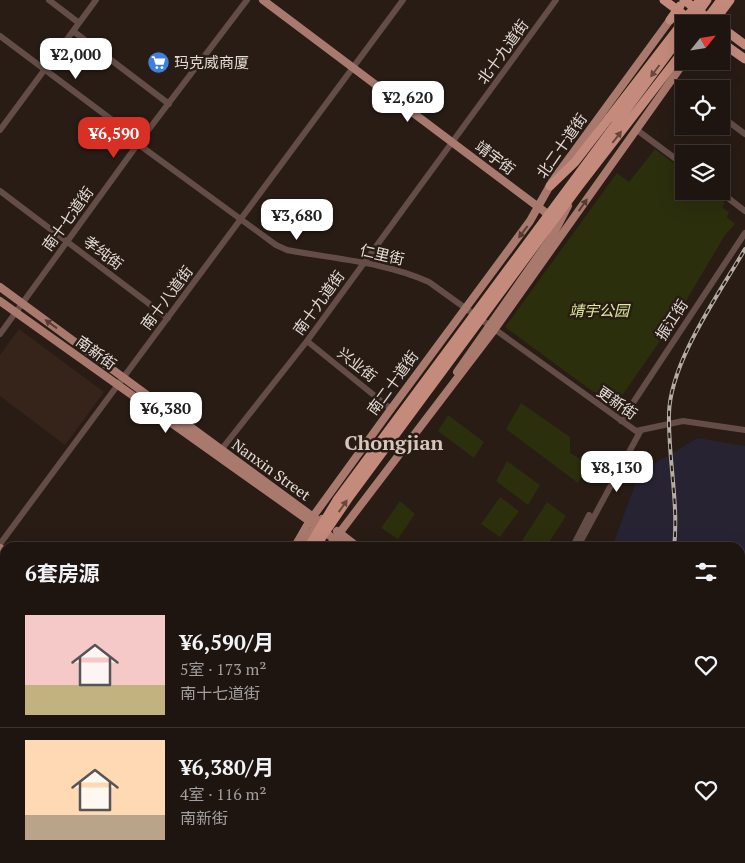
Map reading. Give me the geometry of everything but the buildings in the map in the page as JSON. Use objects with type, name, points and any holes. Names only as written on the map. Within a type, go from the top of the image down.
[{"type":"highway","points":[[664,0],[684,15]]},
{"type":"highway","points":[[684,0],[704,15]]},
{"type":"highway","name":"北二十道街","points":[[670,20],[684,0]]},
{"type":"highway","points":[[550,186],[575,162],[700,0]]},
{"type":"highway","points":[[696,15],[707,0]]},
{"type":"highway","points":[[710,15],[721,0]]},
{"type":"highway","points":[[721,15],[730,0]]},
{"type":"highway","points":[[730,34],[745,45]]},
{"type":"highway","points":[[312,542],[337,500],[675,44]]},
{"type":"highway","points":[[730,48],[745,59]]},
{"type":"highway","points":[[321,542],[350,496],[578,186],[675,62]]},
{"type":"main road","name":"靖宇街","points":[[263,0],[567,228]]},
{"type":"main road","name":"北二十道街","points":[[465,310],[539,208],[550,186],[670,20]]},
{"type":"main road","points":[[332,542],[567,228],[679,70]]},
{"type":"main road","points":[[491,328],[553,235],[578,186]]},
{"type":"main road","name":"Nanxin Street","points":[[0,287],[124,377],[311,520]]},
{"type":"main road","name":"南新街","points":[[0,301],[118,386],[337,536],[342,542]]},
{"type":"main road","name":"南二十道街","points":[[298,542],[311,520],[391,409],[465,310]]},
{"type":"main road","points":[[305,542],[337,500]]},
{"type":"main road","points":[[337,536],[348,542]]},
{"type":"street","points":[[48,0],[79,23]]},
{"type":"street","points":[[0,130],[96,0]]},
{"type":"street","name":"南十七道街","points":[[0,334],[139,142],[247,0]]},
{"type":"street","name":"南十八道街","points":[[3,542],[403,0]]},
{"type":"street","name":"北十九道街","points":[[453,143],[556,0]]},
{"type":"street","points":[[73,31],[168,104]]},
{"type":"street","name":"仁里街","points":[[0,36],[276,245],[287,250],[364,263],[414,276],[429,282],[491,328]]},
{"type":"street","points":[[0,116],[6,121]]},
{"type":"street","points":[[730,123],[745,134]]},
{"type":"street","points":[[636,130],[675,158]]},
{"type":"street","name":"南十九道街","points":[[221,450],[307,341],[453,143]]},
{"type":"street","name":"孝纯街","points":[[0,191],[168,318]]},
{"type":"street","points":[[730,199],[745,211]]},
{"type":"street","name":"振江街","points":[[621,421],[745,233]]},
{"type":"street","name":"更新街","points":[[491,328],[621,421],[638,430],[683,421],[745,430]]},
{"type":"street","name":"兴业街","points":[[307,341],[391,409]]},
{"type":"street","points":[[575,542],[638,430]]},
{"type":"street","points":[[580,542],[638,430]]},
{"type":"shaded area","points":[[19,329],[104,392],[65,445],[0,396],[0,355]]},
{"type":"shaded area","points":[[698,438],[745,446],[745,542],[614,542],[640,472]]},
{"type":"green space","name":"靖宇公园","points":[[655,149],[675,164],[675,200],[721,200],[725,203],[722,207],[729,212],[727,217],[735,224],[725,235],[674,321],[614,407],[505,327],[617,173],[629,182]]},
{"type":"green space","points":[[521,403],[570,437],[570,453],[587,463],[578,483],[506,429]]},
{"type":"green space","points":[[448,415],[484,442],[474,458],[438,431]]},
{"type":"green space","points":[[507,461],[540,485],[528,505],[496,481]]},
{"type":"green space","points":[[500,497],[519,511],[500,537],[481,524]]},
{"type":"green space","points":[[400,501],[415,514],[398,539],[381,528]]},
{"type":"green space","points":[[547,502],[566,516],[549,542],[521,542]]},
{"type":"railway","points":[[674,542],[675,514],[669,431],[671,394],[687,351],[698,329],[745,249]]},
{"type":"place","name":"玛克威商厦","points":[[158,63]]},
{"type":"district","name":"Chongjian","points":[[394,443]]}]
